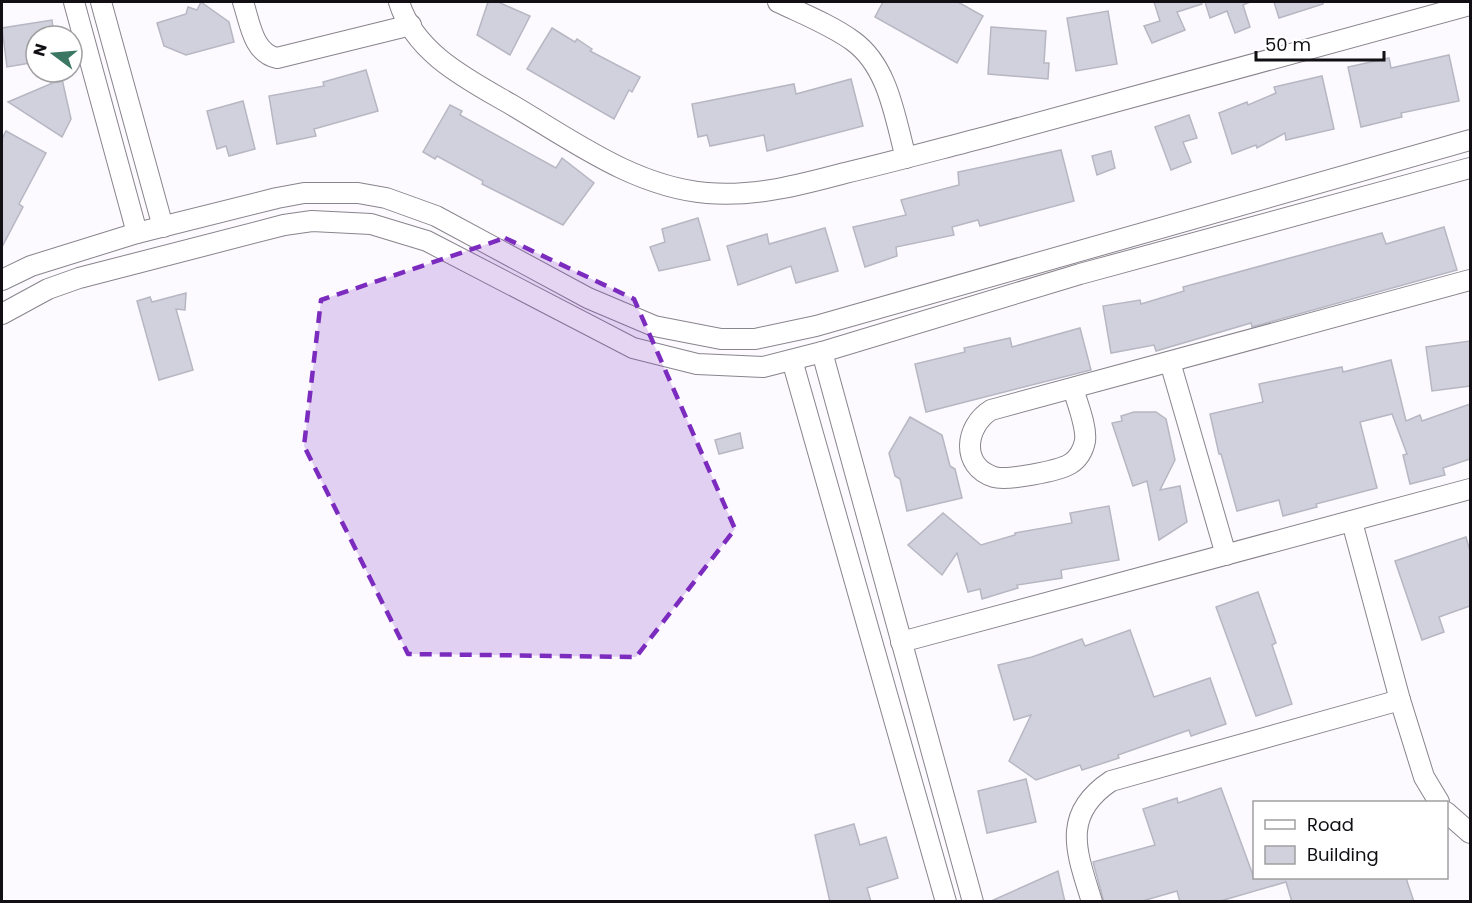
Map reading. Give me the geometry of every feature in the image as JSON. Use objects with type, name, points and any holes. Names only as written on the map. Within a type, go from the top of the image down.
[{"type":"street","points":[[75,2],[137,233]]},
{"type":"street","points":[[100,2],[163,227]]},
{"type":"street","points":[[243,2],[258,47],[263,53],[277,58],[411,25]]},
{"type":"street","points":[[399,2],[411,25],[439,59],[469,81],[626,170],[677,188],[716,194],[764,192],[906,158],[1470,5]]},
{"type":"street","points":[[778,2],[844,36],[869,57],[881,75],[906,158]]},
{"type":"street","points":[[2,280],[31,266],[137,233],[258,202],[304,193],[358,193],[394,201],[436,216],[622,315],[676,332],[721,339],[755,339],[788,333],[1470,140]]},
{"type":"street","points":[[2,314],[48,289],[79,278],[266,230],[312,221],[342,220],[399,231],[427,242],[633,348],[676,360],[730,367],[763,367],[822,352],[1080,274],[1470,168]]},
{"type":"street","points":[[258,202],[266,230]]},
{"type":"street","points":[[987,276],[994,301]]},
{"type":"street","points":[[1072,388],[1085,436],[1082,451],[1072,462],[1006,479],[985,473],[977,465],[971,456],[970,434],[982,416],[991,410],[1072,388],[1170,362],[1470,280]]},
{"type":"street","points":[[822,352],[973,902]]},
{"type":"street","points":[[792,360],[946,902]]},
{"type":"street","points":[[1170,362],[1226,555]]},
{"type":"street","points":[[901,642],[1470,489]]},
{"type":"street","points":[[1352,522],[1400,700],[1425,777],[1437,801]]},
{"type":"street","points":[[1092,902],[1077,851],[1077,825],[1088,800],[1111,781],[1400,700]]},
{"type":"street","points":[[1448,814],[1470,833]]},
{"type":"highlighted area","points":[[505,238],[634,299],[735,529],[636,657],[408,654],[304,446],[321,300]]},
{"type":"building","points":[[201,2],[229,22],[234,42],[186,55],[164,46],[157,23],[186,14],[188,7],[197,10]]},
{"type":"building","points":[[488,2],[498,2],[530,16],[510,55],[477,35]]},
{"type":"building","points":[[883,2],[958,2],[983,16],[957,63],[875,17]]},
{"type":"building","points":[[1154,2],[1201,2],[1202,4],[1177,12],[1185,30],[1152,43],[1144,26],[1160,21]]},
{"type":"building","points":[[1205,2],[1250,2],[1243,5],[1250,27],[1235,33],[1227,11],[1210,18]]},
{"type":"building","points":[[1274,2],[1323,2],[1323,4],[1279,18]]},
{"type":"building","points":[[1108,11],[1117,64],[1076,71],[1067,18]]},
{"type":"building","points":[[52,20],[52,24],[27,24]]},
{"type":"building","points":[[24,24],[24,64],[7,67],[2,28]]},
{"type":"building","points":[[991,27],[1046,31],[1044,63],[1049,63],[1048,79],[988,74]]},
{"type":"building","points":[[552,28],[575,42],[577,39],[592,49],[590,51],[640,77],[632,92],[629,90],[614,119],[527,69]]},
{"type":"building","points":[[1449,55],[1459,101],[1401,113],[1402,117],[1361,127],[1348,67],[1389,58],[1391,68]]},
{"type":"building","points":[[366,70],[378,111],[314,129],[316,136],[277,144],[269,96],[324,86],[323,82]]},
{"type":"building","points":[[1322,76],[1334,129],[1286,140],[1285,133],[1257,148],[1256,145],[1232,154],[1219,113],[1247,102],[1248,105],[1276,93],[1274,87]]},
{"type":"building","points":[[851,79],[863,126],[767,151],[764,135],[710,146],[707,135],[698,137],[692,104],[794,84],[796,94]]},
{"type":"building","points":[[50,84],[63,84],[71,119],[62,137],[8,102]]},
{"type":"building","points":[[243,101],[255,149],[229,156],[226,146],[217,149],[207,111]]},
{"type":"building","points":[[450,105],[462,111],[460,115],[556,168],[562,158],[594,183],[563,225],[482,184],[483,181],[437,156],[435,159],[423,152]]},
{"type":"building","points":[[1189,115],[1197,138],[1183,142],[1191,162],[1171,170],[1155,127]]},
{"type":"building","points":[[6,131],[46,153],[19,204],[23,207],[2,247],[2,139]]},
{"type":"building","points":[[1061,150],[1074,201],[980,226],[978,220],[952,227],[954,235],[896,247],[897,256],[865,267],[853,227],[906,215],[901,200],[959,185],[958,172]]},
{"type":"building","points":[[1111,151],[1115,168],[1097,175],[1092,156]]},
{"type":"building","points":[[698,218],[710,260],[659,271],[650,247],[665,242],[662,229]]},
{"type":"building","points":[[1444,227],[1457,270],[1252,327],[1251,323],[1156,351],[1154,345],[1111,353],[1103,306],[1140,300],[1141,304],[1184,291],[1183,287],[1382,233],[1386,244]]},
{"type":"building","points":[[825,228],[838,271],[796,283],[791,266],[738,285],[727,246],[767,234],[769,244]]},
{"type":"building","points":[[186,293],[185,310],[176,309],[193,370],[159,380],[137,301],[150,297],[152,302]]},
{"type":"building","points":[[1080,328],[1091,370],[926,412],[915,364],[965,352],[964,348],[1010,338],[1012,347]]},
{"type":"building","points":[[1470,341],[1470,386],[1432,391],[1426,347]]},
{"type":"building","points":[[1391,360],[1406,421],[1420,415],[1422,421],[1470,404],[1470,459],[1443,468],[1445,475],[1410,484],[1403,455],[1407,454],[1392,414],[1360,422],[1377,488],[1316,504],[1317,507],[1283,516],[1279,500],[1237,511],[1221,454],[1219,454],[1210,414],[1263,402],[1259,384],[1342,367],[1343,372]]},
{"type":"building","points":[[1134,412],[1156,412],[1166,419],[1175,460],[1160,490],[1180,486],[1187,522],[1159,540],[1147,481],[1133,486],[1112,423],[1122,421],[1121,416]]},
{"type":"building","points":[[910,417],[942,435],[950,466],[955,469],[962,498],[907,511],[900,479],[895,476],[889,453]]},
{"type":"building","points":[[740,433],[743,448],[719,454],[715,440]]},
{"type":"building","points":[[1109,506],[1119,560],[1061,570],[1062,578],[1017,585],[1018,588],[982,599],[980,589],[968,592],[957,553],[942,575],[908,545],[943,513],[981,545],[1015,535],[1015,533],[1072,523],[1070,513]]},
{"type":"building","points":[[1466,537],[1470,551],[1470,606],[1439,617],[1444,632],[1422,640],[1395,561]]},
{"type":"building","points":[[1258,592],[1276,643],[1272,645],[1292,704],[1256,716],[1216,607]]},
{"type":"building","points":[[1130,630],[1154,697],[1210,678],[1226,724],[1191,736],[1189,730],[1118,755],[1119,758],[1082,770],[1080,765],[1036,780],[1009,761],[1031,715],[1014,720],[998,665],[1032,657],[1082,639],[1085,646]]},
{"type":"building","points":[[1026,779],[1036,822],[987,833],[978,791]]},
{"type":"building","points":[[1221,788],[1253,879],[1406,879],[1414,902],[1292,902],[1286,882],[1217,902],[1180,902],[1177,891],[1139,902],[1104,902],[1093,862],[1155,845],[1143,809],[1177,798],[1178,803]]},
{"type":"building","points":[[854,824],[860,845],[886,837],[898,878],[867,888],[871,902],[830,902],[815,835]]},
{"type":"building","points":[[1058,871],[1065,902],[989,902]]}]
